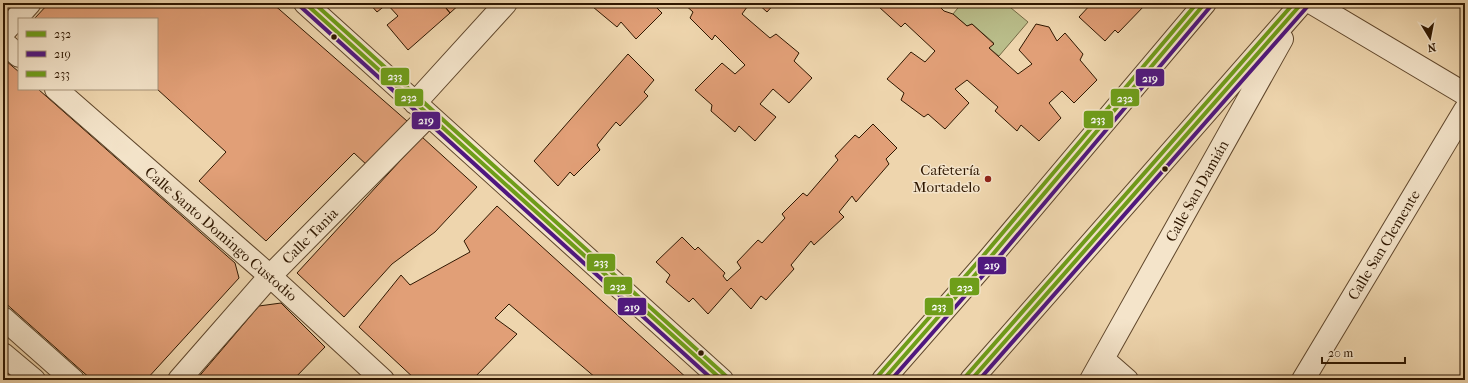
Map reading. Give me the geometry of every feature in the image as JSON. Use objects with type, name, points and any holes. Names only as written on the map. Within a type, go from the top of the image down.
[{"type":"street","points":[[3,33],[30,3]]},
{"type":"street","points":[[305,3],[722,380]]},
{"type":"street","name":"Calle Tania","points":[[179,380],[270,276],[422,109],[506,3]]},
{"type":"street","points":[[883,380],[988,260],[1205,3]]},
{"type":"street","points":[[971,380],[1302,3]]},
{"type":"street","name":"Calle San Damián","points":[[1091,380],[1302,3]]},
{"type":"street","points":[[1312,3],[1465,94]]},
{"type":"street","points":[[3,42],[18,55]]},
{"type":"street","name":"Calle Santo Domingo Custodio","points":[[57,90],[270,276],[384,380]]},
{"type":"street","name":"Calle San Clemente","points":[[1303,380],[1465,110]]},
{"type":"street","points":[[3,318],[73,380]]},
{"type":"street","points":[[3,354],[34,380]]},
{"type":"street","points":[[1103,359],[1127,380]]},
{"type":"green space","points":[[962,3],[1005,3],[1028,22],[999,56],[989,48],[994,43],[972,24],[967,26],[953,14]]},
{"type":"building","points":[[49,3],[272,3],[407,121],[368,166],[354,153],[266,241],[199,181],[226,152],[158,90],[158,18],[35,18]]},
{"type":"building","points":[[369,3],[442,3],[450,13],[408,50],[387,25],[398,16],[387,4],[377,12]]},
{"type":"building","points":[[442,3],[461,3],[450,13]]},
{"type":"building","points":[[596,3],[652,3],[662,13],[636,39],[621,22],[617,27],[593,7]]},
{"type":"building","points":[[683,3],[750,3],[742,14],[770,38],[776,34],[799,53],[794,61],[812,78],[789,103],[773,89],[760,104],[776,117],[755,141],[739,126],[735,132],[711,111],[712,105],[695,90],[722,63],[735,74],[745,65],[715,35],[712,40],[690,18],[693,12]]},
{"type":"building","points":[[757,3],[775,3],[767,12]]},
{"type":"building","points":[[880,3],[936,3],[944,11],[953,14],[967,26],[972,24],[994,44],[989,48],[1018,74],[1032,64],[1019,50],[1036,24],[1049,27],[1057,41],[1065,33],[1083,54],[1080,60],[1097,80],[1074,103],[1062,91],[1049,103],[1061,118],[1039,141],[1021,125],[1017,131],[995,111],[998,107],[967,80],[955,89],[969,103],[945,129],[928,114],[924,117],[901,100],[904,93],[887,79],[911,52],[925,62],[935,51],[905,23],[901,27],[879,7]]},
{"type":"building","points":[[1092,3],[1147,3],[1118,33],[1115,30],[1105,41],[1079,17]]},
{"type":"building","points":[[628,54],[654,80],[644,92],[648,96],[620,126],[616,122],[597,145],[600,150],[574,176],[570,172],[558,186],[534,161]]},
{"type":"building","points":[[3,60],[5,60],[18,71],[18,90],[39,90],[235,263],[239,278],[146,380],[92,380],[3,301]]},
{"type":"building","points":[[873,124],[897,148],[886,159],[889,164],[856,202],[852,196],[839,212],[844,217],[814,245],[811,241],[791,265],[794,269],[766,300],[761,296],[751,309],[731,288],[708,314],[693,298],[689,302],[666,282],[670,275],[656,262],[682,237],[695,250],[698,247],[725,273],[723,276],[727,281],[741,268],[737,262],[758,240],[762,243],[785,218],[782,214],[803,193],[807,196],[838,160],[835,156],[855,135],[859,138]]},
{"type":"building","points":[[422,137],[477,187],[435,232],[392,264],[344,317],[297,273]]},
{"type":"building","points":[[497,206],[689,380],[594,380],[596,378],[509,304],[495,318],[517,334],[472,380],[416,380],[359,327],[401,275],[410,285],[470,252],[464,241]]},
{"type":"building","points":[[281,303],[325,347],[293,380],[196,380],[259,306]]},
{"type":"transit line","name":"232","points":[[305,3],[722,380]]},
{"type":"transit line","name":"233","points":[[314,3],[726,376]]},
{"type":"transit line","name":"233","points":[[878,376],[983,256],[1197,3]]},
{"type":"transit line","name":"232","points":[[883,380],[988,260],[1205,3]]},
{"type":"transit line","name":"233","points":[[966,376],[1294,3]]},
{"type":"transit line","name":"232","points":[[971,380],[1302,3]]},
{"type":"transit line","name":"219","points":[[301,7],[713,380]]},
{"type":"transit line","name":"219","points":[[891,380],[993,264],[1210,7]]},
{"type":"transit line","name":"219","points":[[979,380],[1307,7]]},
{"type":"place","name":"Cafetería Mortadelo","points":[[988,179]]}]
